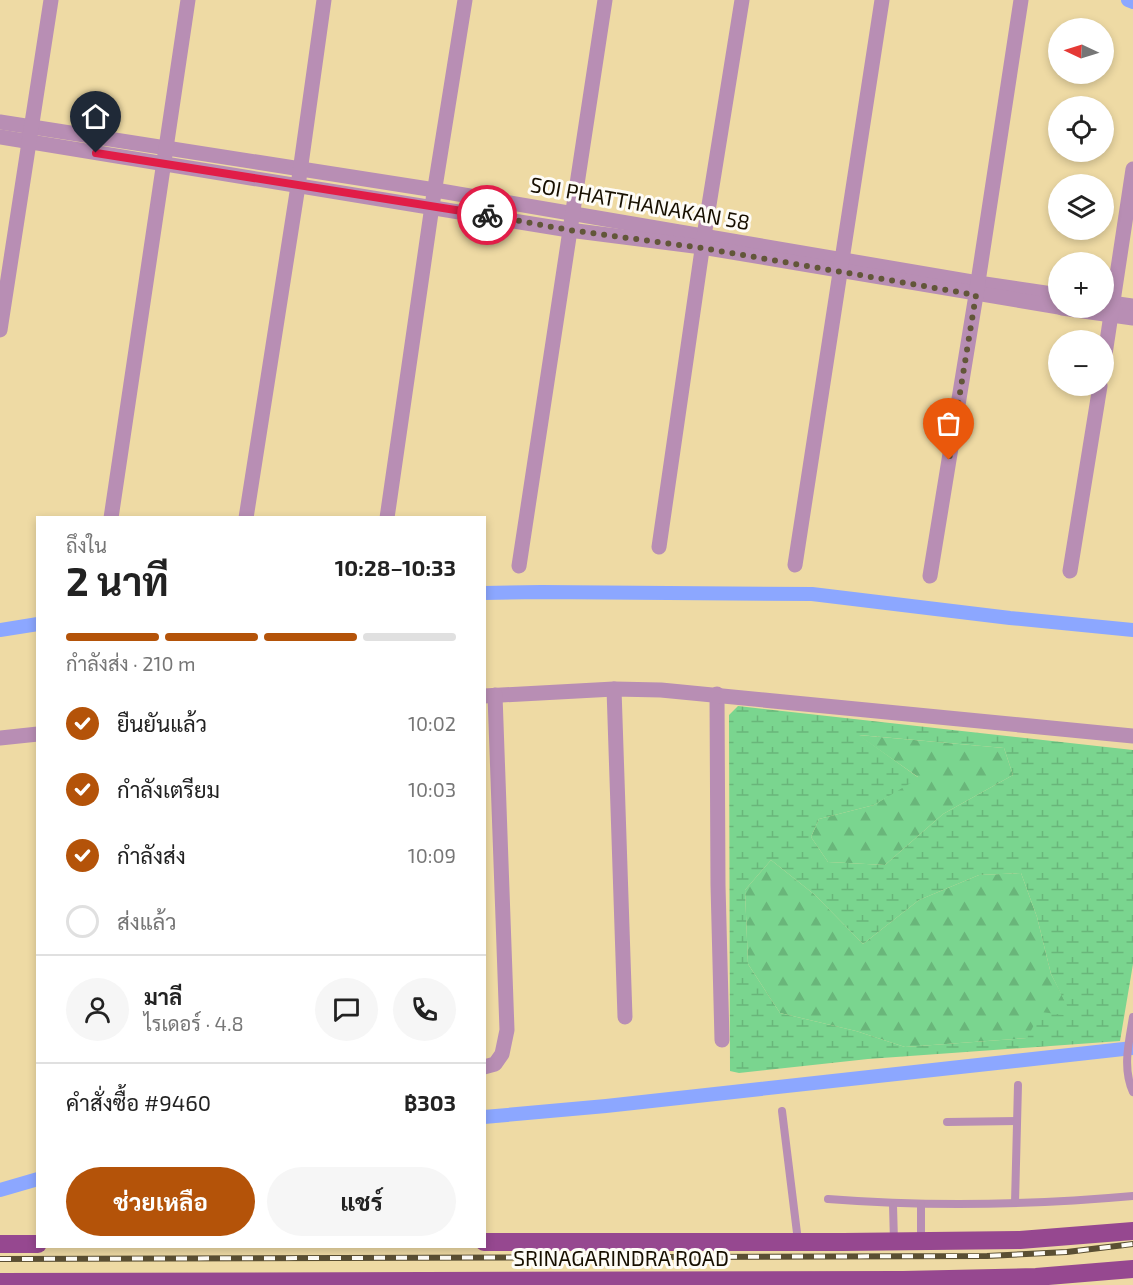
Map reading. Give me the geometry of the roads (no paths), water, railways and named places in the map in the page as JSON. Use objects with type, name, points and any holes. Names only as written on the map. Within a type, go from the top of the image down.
[{"type":"main road","name":"SRINAGARINDRA ROAD","points":[[486,1242],[1020,1240],[1133,1231]]},
{"type":"main road","points":[[9,1244],[36,1244]]},
{"type":"main road","name":"SRINAGARINDRA ROAD","points":[[0,1282],[529,1283],[914,1280],[1036,1277],[1133,1269]]},
{"type":"street","points":[[0,330],[51,0]]},
{"type":"street","points":[[111,516],[188,0]]},
{"type":"street","points":[[246,516],[298,186],[324,0]]},
{"type":"street","points":[[387,516],[432,206],[465,0]]},
{"type":"street","points":[[519,566],[605,0]]},
{"type":"street","points":[[659,547],[703,242],[742,0]]},
{"type":"street","points":[[795,565],[882,0]]},
{"type":"street","points":[[930,576],[1021,0]]},
{"type":"street","name":"SOI PHATTHANAKAN 58","points":[[0,122],[30,134],[164,164],[569,230],[703,242]]},
{"type":"street","name":"SOI PHATTHANAKAN 58","points":[[0,137],[30,134],[166,147],[300,168],[571,214],[703,242],[977,289],[1048,304]]},
{"type":"street","points":[[1114,283],[1133,169]]},
{"type":"street","name":"SOI PHATTHANAKAN 58","points":[[977,289],[1048,294]]},
{"type":"street","name":"SOI PHATTHANAKAN 58","points":[[1114,307],[1133,306]]},
{"type":"street","name":"SOI PHATTHANAKAN 58","points":[[1114,309],[1133,318]]},
{"type":"street","points":[[1070,571],[1098,396]]},
{"type":"street","points":[[614,689],[625,1017]]},
{"type":"street","points":[[486,1066],[495,1064],[501,1054],[507,1030],[490,695],[614,689],[717,694],[1133,736]]},
{"type":"street","points":[[717,694],[722,1041]]},
{"type":"street","points":[[0,738],[36,734]]},
{"type":"lane","points":[[1132,1021],[1126,1067],[1133,1092]]},
{"type":"lane","points":[[1015,1203],[1018,1085]]},
{"type":"lane","points":[[782,1111],[798,1242]]},
{"type":"lane","points":[[947,1122],[1017,1121]]},
{"type":"lane","points":[[828,1199],[921,1205],[1065,1202],[1133,1196]]},
{"type":"lane","points":[[893,1204],[894,1242]]},
{"type":"lane","points":[[921,1205],[921,1241]]},
{"type":"waterway","points":[[1128,0],[1133,2]]},
{"type":"waterway","points":[[486,593],[812,594],[1133,630]]},
{"type":"waterway","points":[[0,630],[36,624]]},
{"type":"waterway","points":[[486,1117],[606,1106],[1133,1048]]},
{"type":"waterway","points":[[0,1190],[36,1180]]},
{"type":"railway","points":[[0,1259],[987,1256],[1067,1252],[1133,1244]]}]
